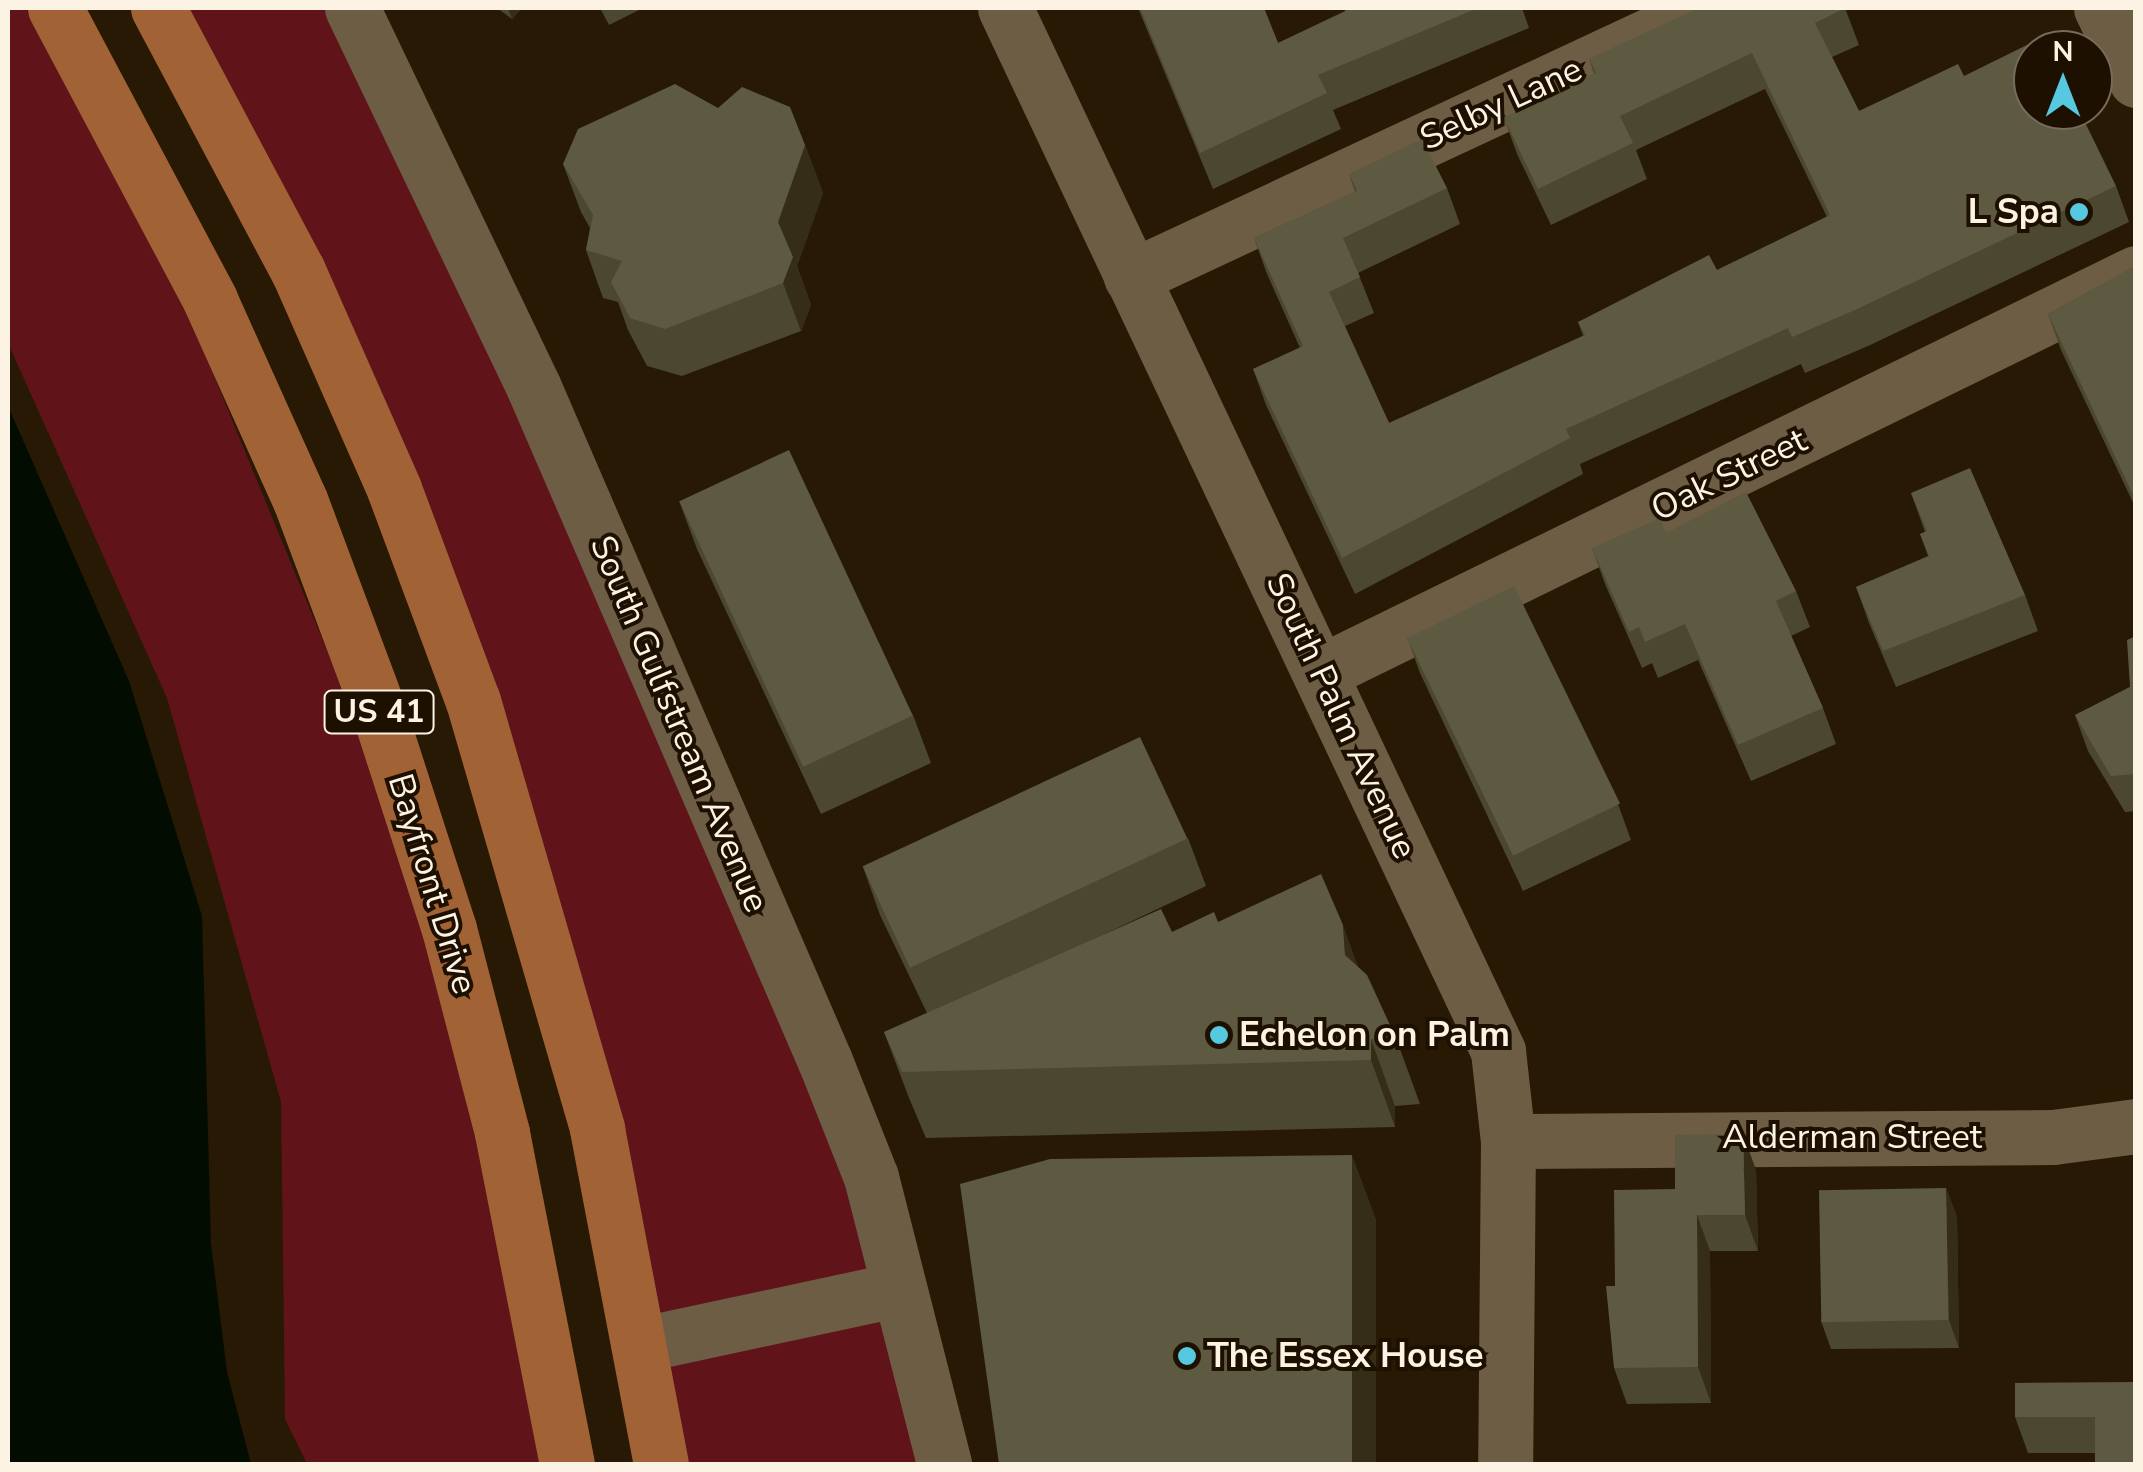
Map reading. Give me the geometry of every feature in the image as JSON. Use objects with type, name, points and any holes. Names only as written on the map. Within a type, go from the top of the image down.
[{"type":"main road","name":"Bayfront Drive","points":[[55,8],[210,300],[300,500],[377,706],[449,929],[502,1134],[568,1464]]},
{"type":"main road","name":"US 41","points":[[158,8],[298,271],[394,489],[472,701],[597,1129],[643,1344],[662,1464]]},
{"type":"street","name":"South Gulfstream Avenue","points":[[352,8],[534,388],[826,1061],[871,1176],[944,1464]]},
{"type":"street","name":"South Palm Avenue","points":[[1005,8],[1498,1051],[1508,1141],[1505,1464]]},
{"type":"street","name":"Selby Lane","points":[[1131,277],[1708,8]]},
{"type":"street","points":[[2101,8],[2136,80]]},
{"type":"street","name":"Oak Street","points":[[1320,672],[2136,273]]},
{"type":"street","name":"Alderman Street","points":[[1508,1141],[2053,1136],[2136,1126]]},
{"type":"street","points":[[643,1344],[899,1289]]},
{"type":"shaded area","points":[[8,8],[26,8],[188,313],[354,716],[426,937],[479,1140],[543,1464],[307,1464],[285,1419],[281,1102],[167,698],[8,343]]},
{"type":"shaded area","points":[[158,8],[352,8],[825,1061],[944,1464],[661,1464],[473,701]]},
{"type":"shaded area","points":[[8,406],[129,681],[202,916],[211,1244],[227,1372],[251,1464],[8,1464]]},
{"type":"building","points":[[1140,8],[1264,8],[1278,43],[1346,11],[1345,8],[1478,8],[1318,75],[1327,93],[1200,153]]},
{"type":"building","points":[[1698,8],[1845,8],[1815,23],[1859,111],[1958,64],[1964,76],[2013,52],[2013,130],[2089,130],[2116,186],[1855,310],[1792,337],[1788,328],[1566,429],[1570,438],[1342,558],[1253,369],[1303,346],[1254,238],[1357,191],[1349,174],[1422,139],[1447,188],[1343,238],[1360,277],[1329,292],[1389,423],[1585,335],[1578,322],[1709,255],[1717,270],[1830,215],[1752,53],[1620,116],[1633,143],[1538,189],[1504,118],[1596,73],[1589,59]]},
{"type":"building","points":[[675,84],[718,108],[742,87],[790,107],[805,145],[778,222],[793,257],[783,283],[665,329],[630,318],[611,282],[622,261],[586,250],[593,215],[563,164],[578,129]]},
{"type":"building","points":[[2136,266],[2136,501],[2048,314]]},
{"type":"building","points":[[789,450],[913,716],[803,767],[679,501]]},
{"type":"building","points":[[1970,468],[2025,595],[1883,651],[1856,587],[1929,556],[1920,534],[1927,531],[1911,493]]},
{"type":"building","points":[[1746,492],[1796,591],[1776,601],[1823,708],[1738,745],[1685,624],[1645,642],[1639,627],[1629,632],[1592,548],[1660,518],[1666,533]]},
{"type":"building","points":[[1514,586],[1620,804],[1513,856],[1407,638]]},
{"type":"building","points":[[2136,636],[2136,774],[2111,776],[2075,715],[2130,687],[2127,640]]},
{"type":"building","points":[[1140,737],[1187,839],[910,968],[863,866]]},
{"type":"building","points":[[1321,874],[1343,925],[1345,955],[1367,975],[1396,1038],[1371,1039],[1371,1060],[902,1072],[884,1032],[1161,909],[1172,932],[1214,912],[1218,922]]},
{"type":"building","points":[[1743,1134],[1745,1215],[1697,1215],[1698,1367],[1614,1368],[1606,1286],[1615,1286],[1614,1190],[1675,1189],[1675,1135]]},
{"type":"building","name":"The Essex House","points":[[1352,1155],[1352,1464],[999,1464],[960,1184],[1050,1159]]},
{"type":"building","points":[[1946,1188],[1948,1320],[1821,1322],[1819,1190]]},
{"type":"building","points":[[2136,1382],[2136,1464],[2095,1464],[2095,1417],[2015,1417],[2015,1383]]},
{"type":"place","name":"L Spa","points":[[2079,212]]},
{"type":"place","name":"Echelon on Palm","points":[[1219,1035]]},
{"type":"place","name":"The Essex House","points":[[1187,1356]]}]
